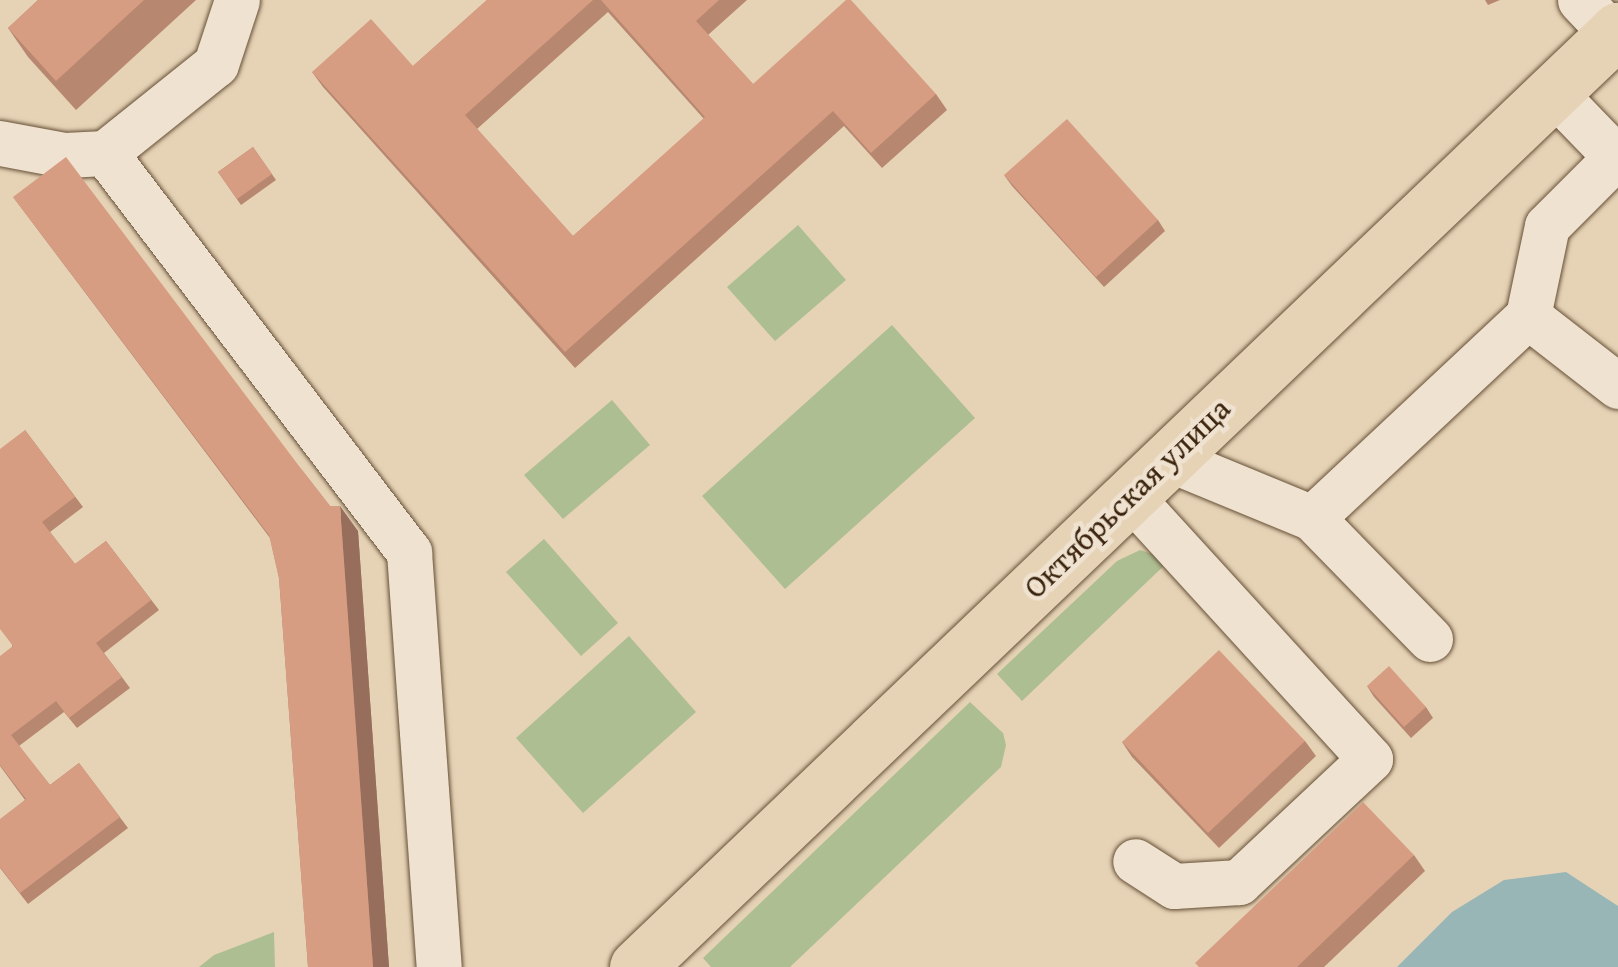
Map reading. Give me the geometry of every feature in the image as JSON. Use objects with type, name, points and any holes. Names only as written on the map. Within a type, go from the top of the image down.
[{"type":"main road","name":"Октябрьская улица","points":[[655,961],[1169,458],[1552,92],[1604,22]]},
{"type":"lane","points":[[0,143],[65,155],[105,153],[216,64],[237,0]]},
{"type":"lane","points":[[1312,518],[1528,316],[1547,226],[1617,158],[1552,92]]},
{"type":"lane","points":[[105,153],[409,552],[439,967]]},
{"type":"lane","points":[[1528,316],[1618,386]]},
{"type":"lane","points":[[1169,458],[1312,518],[1430,639]]},
{"type":"lane","points":[[1130,496],[1370,760],[1239,882],[1174,886],[1136,861]]},
{"type":"green space","points":[[798,225],[846,280],[775,341],[727,287]]},
{"type":"green space","points":[[892,325],[975,418],[785,589],[702,496]]},
{"type":"green space","points":[[612,400],[650,445],[563,519],[524,475]]},
{"type":"green space","points":[[544,539],[618,623],[581,656],[506,572]]},
{"type":"green space","points":[[1140,550],[1170,560],[1022,701],[997,674],[1117,561]]},
{"type":"green space","points":[[629,636],[696,712],[583,813],[516,738]]},
{"type":"green space","points":[[970,702],[1003,733],[1006,745],[1001,767],[790,967],[711,967],[703,958]]},
{"type":"green space","points":[[274,932],[275,967],[199,967],[214,955]]},
{"type":"water","points":[[1566,872],[1618,906],[1618,967],[1397,967],[1452,912],[1504,880]]},
{"type":"building","points":[[38,0],[144,0],[56,81],[8,28]]},
{"type":"building","points":[[487,0],[593,0],[465,115],[573,236],[705,117],[601,0],[719,0],[696,21],[753,84],[846,0],[851,0],[936,94],[871,153],[833,111],[565,352],[312,72],[371,19],[413,66]]},
{"type":"building","points":[[1067,119],[1158,220],[1096,277],[1004,175]]},
{"type":"building","points":[[253,147],[272,174],[237,199],[218,172]]},
{"type":"building","points":[[66,157],[330,506],[340,506],[373,967],[308,967],[279,578],[269,535],[13,197]]},
{"type":"building","points":[[25,430],[75,497],[42,522],[75,564],[106,541],[151,600],[96,643],[122,677],[69,718],[56,701],[11,735],[50,785],[79,763],[120,817],[20,893],[0,867],[0,819],[26,799],[0,765],[0,656],[13,646],[0,629],[0,449]]},
{"type":"building","points":[[1219,650],[1305,741],[1208,833],[1122,742]]},
{"type":"building","points":[[1389,666],[1426,707],[1404,727],[1367,686]]},
{"type":"building","points":[[1363,802],[1414,855],[1297,967],[1199,967],[1195,963]]}]
